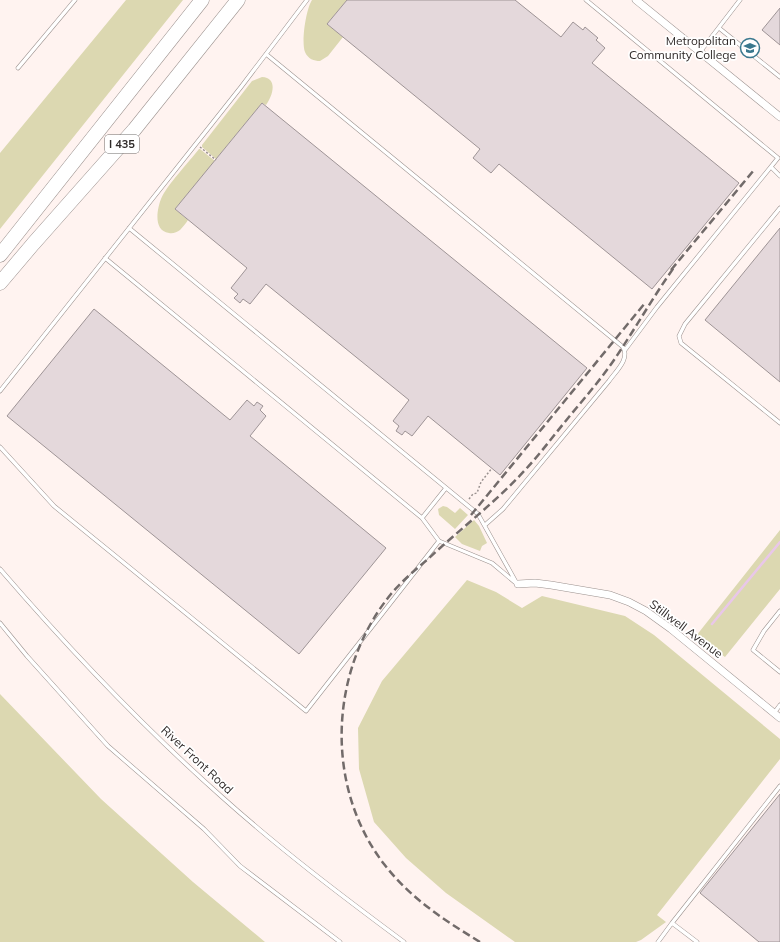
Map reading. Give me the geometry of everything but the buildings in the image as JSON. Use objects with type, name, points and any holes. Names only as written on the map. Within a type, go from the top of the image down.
[{"type":"highway","name":"I 435","points":[[0,255],[202,0]]},
{"type":"highway","name":"I 435","points":[[0,284],[33,244],[134,130],[238,0]]},
{"type":"street","points":[[636,0],[780,117]]},
{"type":"street","name":"Stillwell Avenue","points":[[518,584],[535,583],[551,585],[610,595],[629,602],[646,611],[671,629],[780,718]]},
{"type":"lane","points":[[18,68],[75,0]]},
{"type":"lane","points":[[0,391],[196,144],[307,0]]},
{"type":"lane","points":[[484,525],[502,509],[609,381],[624,359],[626,354],[625,350],[656,307],[778,158],[586,0]]},
{"type":"lane","points":[[700,52],[740,0]]},
{"type":"lane","points":[[719,28],[780,77]]},
{"type":"lane","points":[[266,54],[625,350]]},
{"type":"lane","points":[[770,167],[780,176]]},
{"type":"lane","points":[[780,208],[685,324],[679,336],[681,343],[780,423]]},
{"type":"lane","points":[[129,228],[478,514],[518,584]]},
{"type":"lane","points":[[105,258],[422,518],[439,541],[492,563],[518,584]]},
{"type":"lane","points":[[0,447],[54,506],[306,711],[439,541]]},
{"type":"lane","points":[[422,518],[446,488]]},
{"type":"lane","name":"River Front Road","points":[[0,569],[89,669],[177,756],[278,845],[404,942]]},
{"type":"lane","points":[[780,611],[764,631],[753,650],[780,672]]},
{"type":"lane","points":[[0,623],[27,656],[108,746],[204,829],[240,866],[340,942]]},
{"type":"lane","points":[[774,713],[780,705]]},
{"type":"lane","points":[[658,942],[672,922],[780,786]]},
{"type":"lane","points":[[672,922],[697,942]]},
{"type":"path","points":[[196,144],[216,160]]},
{"type":"path","points":[[465,503],[473,494],[477,493],[481,482],[492,468]]},
{"type":"shaded area","points":[[126,0],[183,0],[0,229],[0,153]]},
{"type":"shaded area","points":[[312,0],[347,0],[327,24],[343,37],[328,56],[320,61],[309,58],[304,47],[306,18]]},
{"type":"shaded area","points":[[262,77],[271,81],[273,88],[268,102],[266,105],[262,103],[216,159],[202,147],[202,145],[252,81]]},
{"type":"shaded area","points":[[199,149],[215,161],[175,209],[188,220],[180,230],[176,232],[170,233],[164,231],[158,224],[158,208],[161,199],[173,180]]},
{"type":"shaded area","points":[[443,506],[455,513],[460,508],[468,515],[455,529],[439,515],[438,509]]},
{"type":"shaded area","points":[[474,520],[479,526],[487,543],[482,546],[480,551],[462,544],[455,537]]},
{"type":"shaded area","points":[[780,530],[780,589],[725,657],[696,636]]},
{"type":"shaded area","points":[[467,580],[496,592],[522,608],[542,596],[625,616],[654,635],[780,739],[780,759],[657,915],[666,922],[641,940],[636,942],[515,942],[446,893],[406,858],[374,822],[359,769],[358,728],[382,681]]},
{"type":"shaded area","points":[[0,694],[101,799],[193,882],[265,942],[0,942]]},
{"type":"waterway","points":[[712,624],[780,542]]},
{"type":"railway","points":[[671,270],[754,170]]},
{"type":"railway","points":[[480,942],[441,917],[416,898],[384,864],[365,833],[351,800],[344,764],[342,728],[346,692],[355,657],[370,624],[395,589],[413,571],[503,493],[540,453],[608,368],[675,266]]},
{"type":"railway","points":[[471,515],[645,303]]},
{"type":"place","name":"Metropolitan Community College","points":[[750,48]]}]
